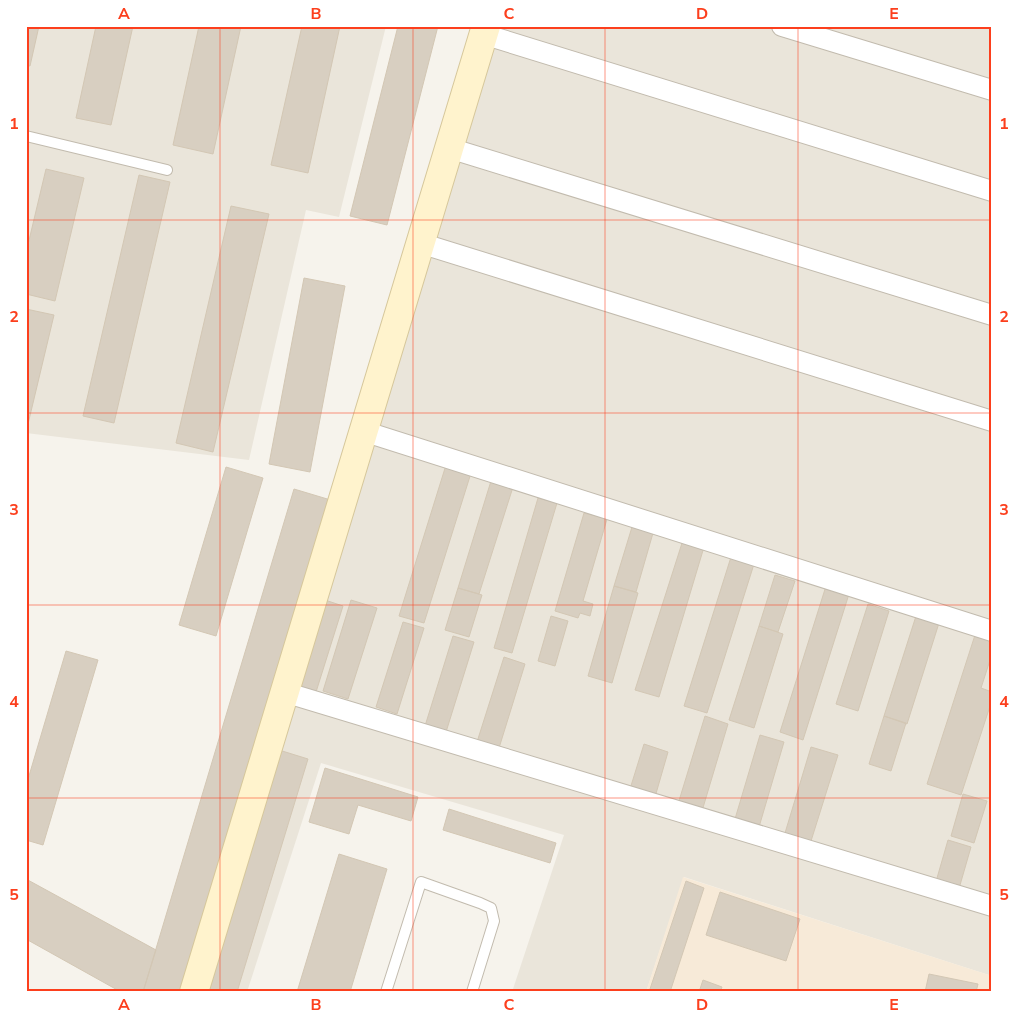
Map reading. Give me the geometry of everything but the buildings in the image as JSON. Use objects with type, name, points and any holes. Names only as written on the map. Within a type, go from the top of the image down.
[{"type":"street","points":[[782,26],[992,90]]},
{"type":"street","points":[[194,992],[484,30],[992,191]]},
{"type":"street","points":[[449,148],[992,315]]},
{"type":"street","points":[[420,243],[992,421]]},
{"type":"street","points":[[363,431],[992,632]]},
{"type":"street","points":[[284,692],[992,906]]},
{"type":"lane","points":[[26,136],[167,170]]},
{"type":"lane","points":[[386,992],[421,882],[491,908],[494,921],[472,992]]},
{"type":"shaded area","points":[[26,26],[386,26],[339,217],[306,210],[249,460],[26,433]]},
{"type":"shaded area","points":[[496,26],[992,26],[992,976],[684,877],[646,992],[512,992],[564,835],[321,763],[247,992],[200,992]]},
{"type":"shaded area","points":[[683,877],[992,976],[992,992],[646,992]]}]
